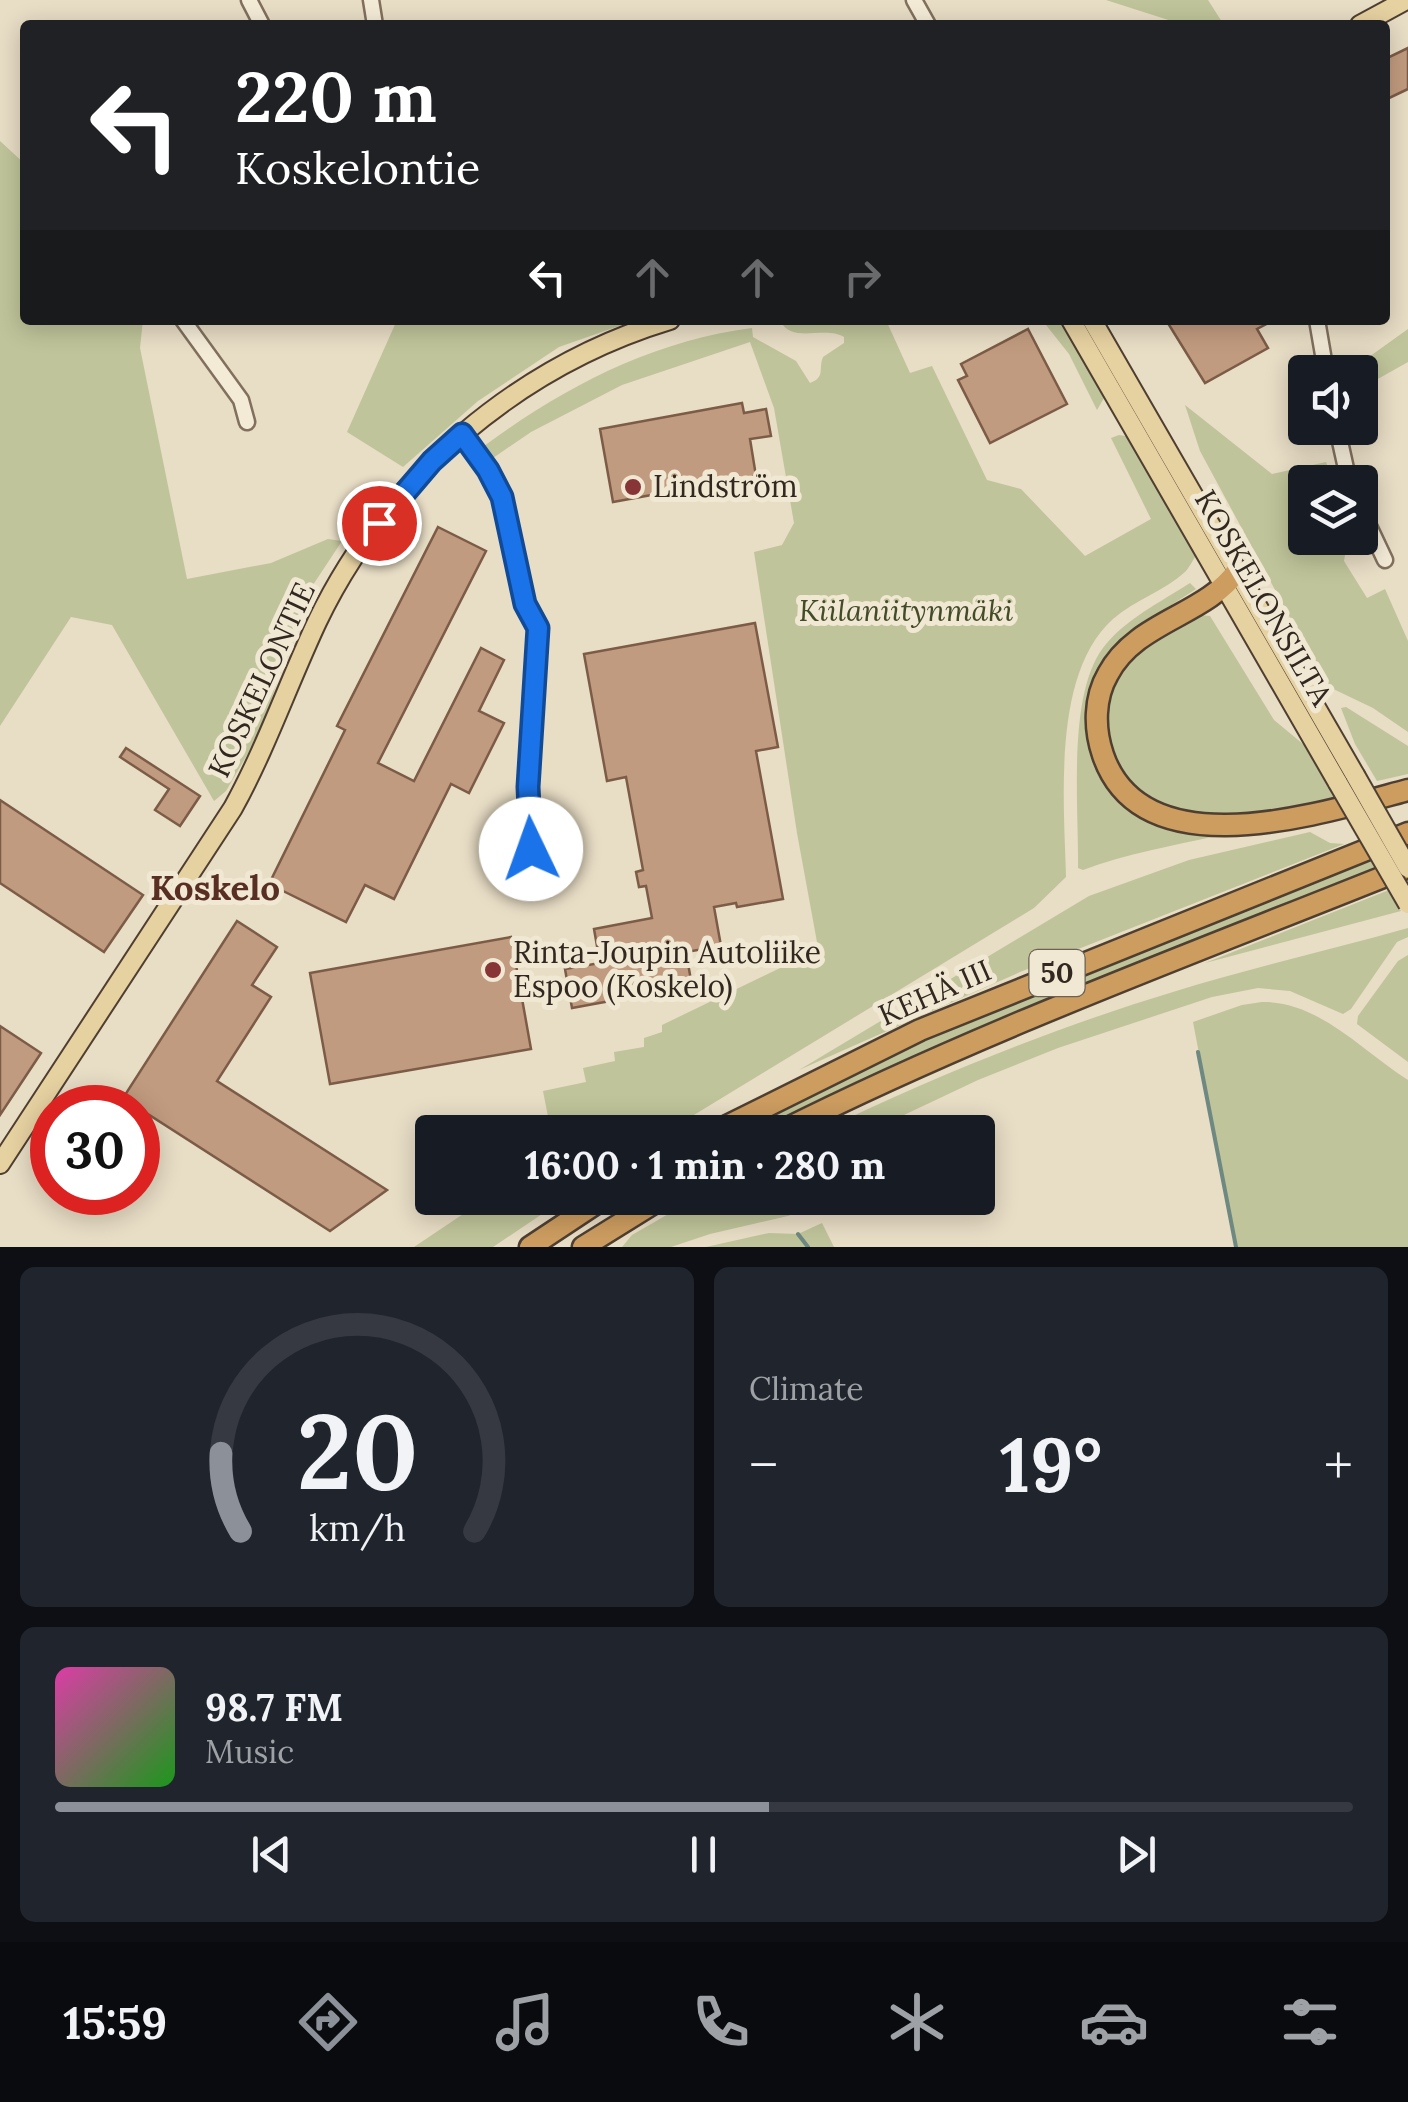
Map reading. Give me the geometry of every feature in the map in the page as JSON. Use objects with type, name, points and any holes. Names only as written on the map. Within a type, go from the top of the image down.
[{"type":"highway","points":[[1232,579],[1143,635],[1120,654],[1108,674],[1098,700],[1098,742],[1118,782],[1136,800],[1161,815],[1212,826],[1272,822],[1408,790]]},
{"type":"highway","name":"KEHÄ III","points":[[749,1115],[920,1030],[1408,833]]},
{"type":"highway","name":"KEHÄ III","points":[[814,1115],[1003,1029],[1408,867]]},
{"type":"highway","points":[[530,1247],[578,1215]]},
{"type":"highway","points":[[583,1247],[635,1215]]},
{"type":"main road","points":[[1369,20],[1406,0]]},
{"type":"main road","name":"KOSKELONTIE","points":[[0,1164],[233,808],[256,767],[337,583],[396,501],[432,461],[507,400],[602,344],[656,325]]},
{"type":"main road","name":"KOSKELONSILTA","points":[[1073,325],[1232,579]]},
{"type":"main road","name":"KOSKELONSILTA","points":[[1095,325],[1346,779],[1408,904]]},
{"type":"main road","name":"KOSKELONSILTA","points":[[1346,779],[1408,867]]},
{"type":"street","points":[[187,325],[241,400],[247,422]]},
{"type":"street","points":[[1317,325],[1323,355]]},
{"type":"street","points":[[462,434],[502,497],[525,604],[538,628],[528,787],[531,849]]},
{"type":"street","points":[[1378,545],[1385,560]]},
{"type":"green space","points":[[1106,0],[1208,0],[1221,20],[1168,20]]},
{"type":"green space","points":[[0,141],[20,159],[20,325],[142,325],[140,348],[187,579],[271,563],[328,539],[342,541],[307,594],[260,733],[226,791],[214,801],[112,625],[71,617],[0,726]]},
{"type":"green space","points":[[395,325],[622,325],[559,347],[478,401],[403,467],[347,432]]},
{"type":"green space","name":"Kiilaniitynmäki","points":[[784,325],[888,325],[910,373],[932,366],[987,480],[1021,489],[1085,556],[1151,519],[1111,438],[1131,437],[1198,553],[1177,579],[1113,619],[1093,642],[1080,671],[1066,740],[1066,877],[1034,908],[694,1115],[548,1115],[543,1091],[586,1082],[583,1068],[615,1061],[614,1052],[644,1047],[644,1038],[662,1032],[662,1025],[819,953],[754,552],[782,545],[794,523],[774,408],[750,342],[622,385],[531,432],[493,458],[484,446],[546,405],[610,370],[644,355],[715,334],[752,328],[753,337],[796,361],[810,383],[815,381],[823,357],[844,343],[844,337],[792,332]]},
{"type":"green space","points":[[1046,325],[1066,325],[1104,390],[1097,410],[1069,354]]},
{"type":"green space","points":[[1408,329],[1408,362],[1378,379],[1378,355],[1372,355]]},
{"type":"green space","points":[[1185,405],[1272,474],[1288,470],[1288,555],[1345,555],[1344,561],[1367,598],[1385,589],[1408,641],[1408,732],[1373,708],[1327,686],[1200,451]]},
{"type":"green space","points":[[1190,583],[1196,589],[1139,626],[1113,650],[1088,725],[1089,741],[1093,757],[1115,792],[1164,825],[1216,836],[1083,870],[1078,868],[1077,754],[1084,694],[1092,669],[1103,648],[1122,628]]},
{"type":"green space","points":[[1200,615],[1210,616],[1274,720],[1309,749],[1336,798],[1247,815],[1193,813],[1143,792],[1119,766],[1111,751],[1106,715],[1116,676],[1145,646]]},
{"type":"green space","points":[[1346,707],[1408,746],[1408,774],[1377,781],[1355,744],[1341,708]]},
{"type":"green space","points":[[1310,832],[1330,843],[1344,844],[1020,972],[799,1070],[1089,896],[1189,860]]},
{"type":"green space","points":[[1408,844],[1408,857],[953,1039],[790,1115],[768,1115],[948,1028]]},
{"type":"green space","points":[[1389,890],[1401,911],[1205,963]]},
{"type":"green space","points":[[1408,928],[1408,937],[1397,942],[1351,1009],[1343,1014],[1290,991],[1258,988],[1212,997],[1058,1048],[904,1115],[856,1115],[1037,1038],[1202,983]]},
{"type":"green space","points":[[1408,955],[1408,1062],[1357,1024],[1358,1016],[1398,961]]},
{"type":"green space","points":[[1262,1002],[1283,1004],[1321,1019],[1408,1080],[1408,1247],[1236,1247],[1193,1022]]},
{"type":"green space","points":[[462,1215],[541,1215],[493,1247],[414,1247]]},
{"type":"green space","points":[[667,1215],[790,1215],[671,1247],[622,1247],[632,1235]]},
{"type":"green space","points":[[822,1223],[834,1247],[706,1247],[769,1233],[798,1234]]},
{"type":"building","points":[[1408,48],[1408,89],[1390,98],[1390,57]]},
{"type":"building","points":[[1169,325],[1265,325],[1257,329],[1268,348],[1205,383]]},
{"type":"building","points":[[1028,329],[1067,404],[990,443],[958,380],[967,376],[961,364]]},
{"type":"building","points":[[742,403],[744,413],[766,409],[771,436],[750,439],[756,476],[613,502],[600,429]]},
{"type":"building","points":[[438,527],[486,551],[378,763],[414,781],[481,648],[504,660],[479,711],[504,723],[469,793],[451,784],[394,899],[365,885],[346,922],[269,884],[345,730],[337,726]]},
{"type":"building","points":[[755,623],[778,747],[756,751],[783,899],[714,907],[721,946],[686,952],[692,986],[572,1008],[565,969],[600,963],[594,929],[652,918],[646,886],[639,887],[636,872],[643,870],[626,777],[607,781],[584,654]]},
{"type":"building","points":[[126,748],[200,796],[180,826],[155,810],[169,789],[120,757]]},
{"type":"building","points":[[0,800],[143,895],[104,952],[0,883]]},
{"type":"building","points":[[237,921],[277,947],[252,985],[271,997],[217,1081],[387,1190],[330,1231],[160,1122],[160,1085],[131,1085]]},
{"type":"building","points":[[511,937],[531,1049],[330,1084],[310,973]]},
{"type":"building","points":[[0,1026],[41,1053],[0,1115]]},
{"type":"waterway","points":[[1198,1052],[1236,1247]]},
{"type":"waterway","points":[[798,1234],[808,1247]]},
{"type":"place","name":"Lindström","points":[[633,487]]},
{"type":"place","name":"Rinta-Joupin Autoliike Espoo (Koskelo)","points":[[493,970]]},
{"type":"district","name":"Koskelo","points":[[215,888]]},
{"type":"route","points":[[379,523],[432,461],[462,434],[497,484],[525,604],[538,628],[528,787],[531,849]]}]
